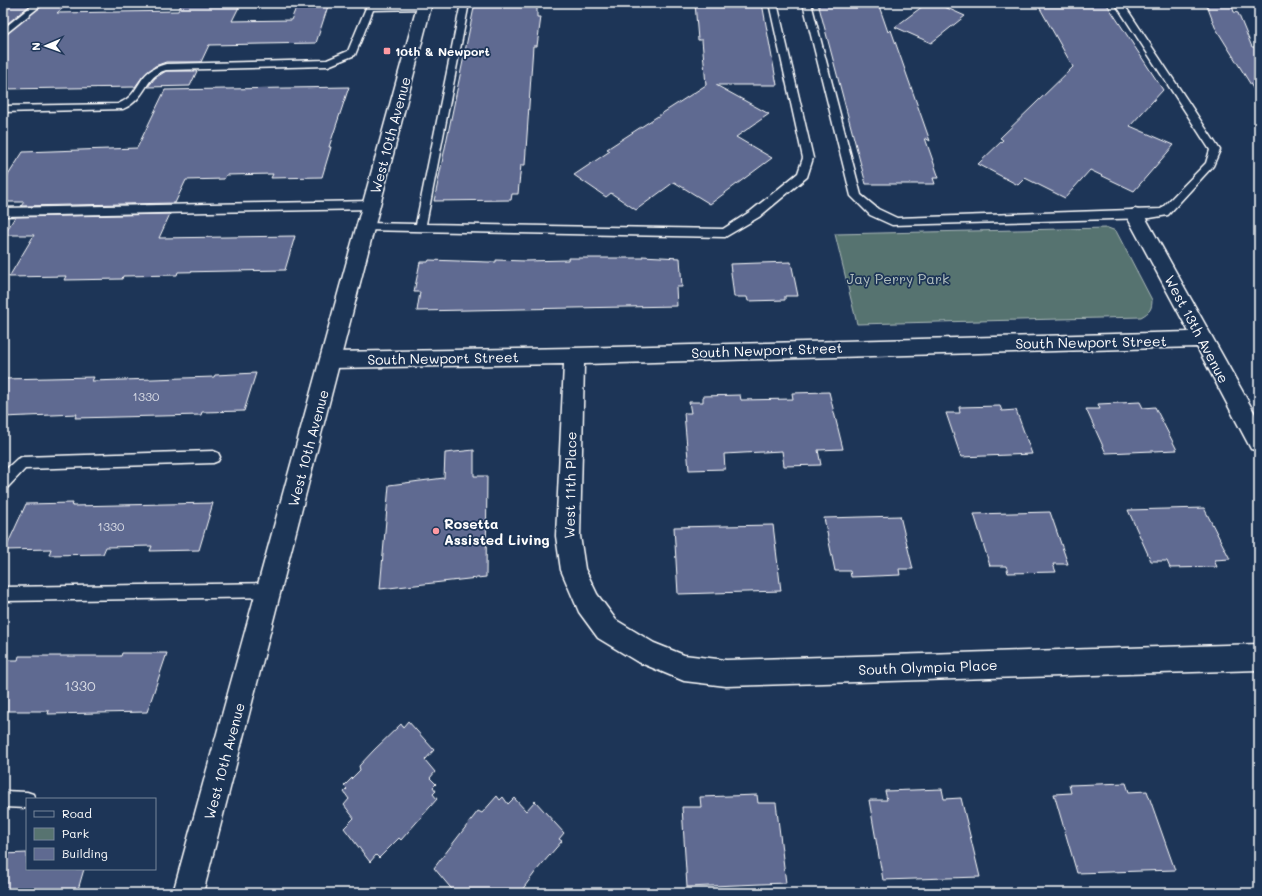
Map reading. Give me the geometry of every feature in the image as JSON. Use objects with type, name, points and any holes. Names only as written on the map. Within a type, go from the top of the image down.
[{"type":"street","name":"West 10th Avenue","points":[[188,893],[425,5]]},
{"type":"street","name":"West 13th Avenue","points":[[1135,215],[1259,442]]},
{"type":"street","name":"South Newport Street","points":[[331,360],[574,356],[1202,339]]},
{"type":"street","name":"West 11th Place","points":[[574,356],[568,536],[573,570],[588,603],[607,629]]},
{"type":"street","name":"South Olympia Place","points":[[607,629],[645,652],[684,668],[726,673],[1259,657]]},
{"type":"lane","points":[[3,33],[40,3]]},
{"type":"lane","points":[[420,228],[465,3]]},
{"type":"lane","points":[[366,227],[725,233],[755,214],[803,175],[808,158],[773,3]]},
{"type":"lane","points":[[807,3],[856,196],[874,212],[896,222],[1135,215],[1164,212],[1210,164],[1214,150],[1119,3]]},
{"type":"lane","points":[[3,109],[120,107],[134,100],[146,78],[155,70],[166,68],[328,63],[352,53],[371,5],[425,5]]},
{"type":"lane","points":[[3,212],[372,205]]},
{"type":"lane","points":[[3,483],[6,478],[22,463],[213,457]]},
{"type":"lane","points":[[3,594],[270,590]]},
{"type":"lane","points":[[3,799],[26,800]]},
{"type":"green space","name":"Jay Perry Park","points":[[1108,228],[1116,231],[1152,300],[1150,310],[1147,314],[1141,317],[857,324],[835,234]]},
{"type":"building","points":[[3,3],[33,3],[3,27]]},
{"type":"building","points":[[45,3],[69,3],[57,13],[178,11],[182,3],[241,3],[232,21],[291,20],[298,3],[329,3],[316,43],[209,45],[201,62],[166,62],[155,66],[143,76],[135,87],[3,89],[3,37]]},
{"type":"building","points":[[475,3],[537,3],[537,17],[541,17],[537,46],[533,46],[525,165],[521,165],[518,194],[512,194],[511,200],[434,201]]},
{"type":"building","points":[[695,3],[762,3],[777,85],[716,85],[769,114],[736,137],[772,158],[710,204],[674,182],[636,210],[611,193],[606,197],[574,175],[610,151],[607,149],[706,85],[702,40],[698,40]]},
{"type":"building","points":[[818,3],[878,3],[888,32],[891,30],[930,141],[925,138],[939,178],[933,178],[935,184],[866,184]]},
{"type":"building","points":[[927,3],[936,3],[965,16],[931,43],[895,27]]},
{"type":"building","points":[[1037,3],[1106,3],[1163,90],[1130,126],[1174,145],[1134,191],[1090,170],[1065,198],[1025,178],[1018,185],[978,164],[1003,140],[1000,138],[1073,67]]},
{"type":"building","points":[[1206,3],[1231,3],[1234,12],[1238,13],[1252,47],[1259,47],[1259,98],[1215,27]]},
{"type":"building","points":[[166,71],[197,71],[190,86],[148,87],[155,78]]},
{"type":"building","points":[[349,87],[329,147],[331,147],[322,177],[271,178],[273,174],[226,175],[224,179],[186,180],[175,203],[21,206],[24,202],[3,202],[3,183],[23,152],[137,148],[165,90]]},
{"type":"building","points":[[170,214],[159,238],[295,236],[285,270],[178,272],[177,275],[123,276],[122,279],[64,280],[66,276],[9,277],[34,235],[4,235],[15,217]]},
{"type":"building","points":[[642,256],[680,258],[682,287],[676,287],[677,306],[417,311],[420,292],[414,292],[420,262],[428,262],[429,260],[496,262],[496,260],[568,260],[568,258],[642,258]]},
{"type":"building","points":[[791,262],[798,296],[785,296],[785,300],[748,301],[747,297],[734,297],[730,264]]},
{"type":"building","points":[[256,373],[244,411],[202,412],[201,415],[75,418],[77,414],[3,417],[3,379],[94,377],[92,381],[214,377],[215,375]]},
{"type":"building","points":[[829,392],[843,449],[818,450],[821,465],[784,466],[782,451],[724,454],[725,469],[689,470],[684,413],[691,413],[689,402],[703,402],[703,396],[740,395],[741,400],[793,399],[792,393]]},
{"type":"building","points":[[1140,402],[1143,408],[1155,407],[1177,450],[1106,453],[1086,409],[1100,409],[1098,404]]},
{"type":"building","points":[[1000,406],[1002,411],[1016,410],[1032,454],[961,457],[946,413],[960,413],[959,407]]},
{"type":"building","name":"Rosetta Assisted Living","points":[[474,450],[474,476],[487,476],[486,577],[380,589],[389,485],[444,478],[445,453]]},
{"type":"building","points":[[73,503],[72,506],[213,503],[199,550],[150,551],[152,546],[106,547],[103,554],[49,555],[51,549],[5,550],[26,504]]},
{"type":"building","points":[[1204,508],[1230,559],[1214,560],[1217,567],[1170,568],[1167,561],[1151,561],[1128,510]]},
{"type":"building","points":[[1050,512],[1068,564],[1053,564],[1056,572],[1008,573],[1006,566],[990,566],[974,514]]},
{"type":"building","points":[[900,516],[913,569],[899,569],[900,575],[851,577],[850,571],[835,571],[824,518]]},
{"type":"building","points":[[773,525],[781,591],[678,594],[674,527]]},
{"type":"building","points":[[122,653],[167,653],[147,712],[48,714],[49,711],[3,711],[3,660],[18,660],[19,656],[121,656]]},
{"type":"building","points":[[408,721],[434,750],[425,760],[435,772],[430,778],[436,784],[433,787],[436,791],[433,794],[437,799],[401,840],[399,838],[379,858],[376,855],[370,862],[344,828],[354,818],[344,805],[349,799],[344,792],[347,789],[344,786],[360,770],[359,766],[374,750],[401,724],[403,727]]},
{"type":"building","points":[[1126,783],[1129,792],[1147,791],[1175,870],[1077,873],[1054,794],[1071,793],[1069,785]]},
{"type":"building","points":[[942,789],[944,799],[961,798],[980,877],[883,880],[869,800],[887,800],[885,791]]},
{"type":"building","points":[[757,795],[758,803],[776,803],[786,883],[687,887],[682,807],[701,807],[700,797]]},
{"type":"building","points":[[497,796],[500,800],[503,797],[508,804],[514,798],[526,811],[535,801],[564,833],[559,839],[562,841],[522,890],[518,889],[515,893],[455,893],[434,868],[478,811],[482,813]]},
{"type":"building","points":[[26,853],[26,870],[84,870],[77,893],[3,893],[3,854]]},
{"type":"place","name":"10th & Newport","points":[[387,51]]},
{"type":"place","name":"Rosetta Assisted Living","points":[[436,531]]}]
